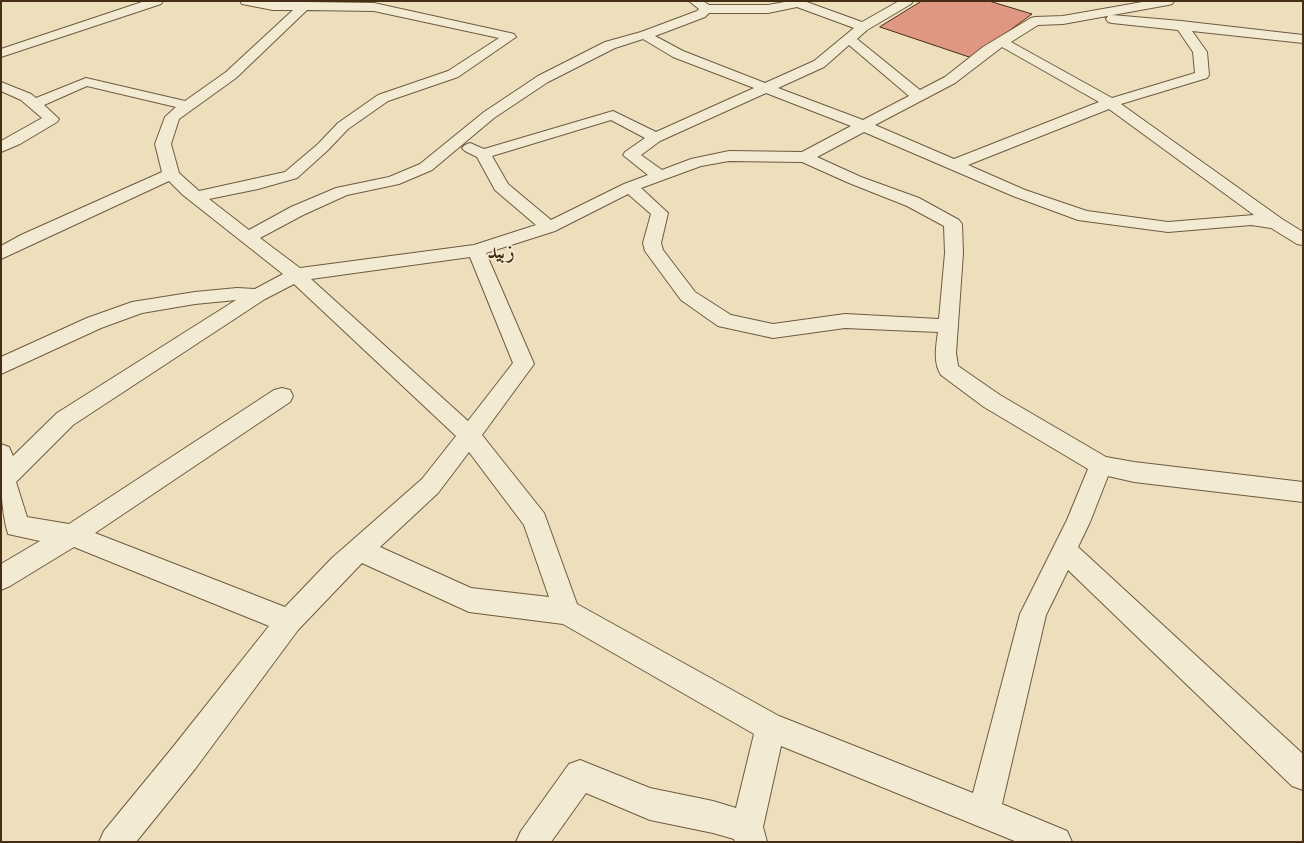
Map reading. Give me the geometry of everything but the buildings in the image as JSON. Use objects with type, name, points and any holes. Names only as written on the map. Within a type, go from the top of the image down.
[{"type":"street","points":[[1,53],[157,1]]},
{"type":"street","points":[[196,197],[258,184],[291,175],[323,148],[343,126],[383,98],[453,74],[510,36],[365,4],[273,6],[246,1]]},
{"type":"street","points":[[659,175],[631,155],[655,138],[765,87],[819,64],[863,27],[907,1]]},
{"type":"street","points":[[805,157],[950,80],[988,50],[1035,21],[1063,20],[1168,1]]},
{"type":"street","points":[[248,238],[297,211],[342,192],[393,181],[426,167],[488,115],[543,79],[610,45],[645,36],[701,14],[701,5],[768,9],[798,3],[863,27]]},
{"type":"street","points":[[304,6],[231,75],[172,117],[163,144],[171,174],[196,197],[296,275],[469,435],[535,520],[567,612]]},
{"type":"street","points":[[1085,16],[1303,39]]},
{"type":"street","points":[[954,165],[1110,103],[1202,75],[1200,52],[1181,25]]},
{"type":"street","points":[[645,36],[678,54],[864,126],[1019,193],[1084,216],[1168,227],[1251,220],[1293,230]]},
{"type":"street","points":[[849,38],[919,97]]},
{"type":"street","points":[[1002,42],[1110,103],[1293,230]]},
{"type":"street","points":[[34,104],[86,82],[188,106]]},
{"type":"street","points":[[1,86],[26,97],[52,119],[15,141],[1,147]]},
{"type":"street","points":[[483,154],[613,115],[655,138]]},
{"type":"street","points":[[457,142],[483,154],[501,188],[549,227]]},
{"type":"street","points":[[4,479],[65,419],[258,295],[296,275],[476,250],[549,227],[630,187],[659,175],[697,162],[728,156],[805,157],[855,180],[912,202],[953,224],[954,253],[946,353],[948,370],[992,401],[1101,465],[1134,472],[1303,492]]},
{"type":"street","points":[[1,253],[26,239],[171,174]]},
{"type":"street","points":[[630,187],[660,213],[652,243],[654,251],[688,296],[725,321],[773,331],[845,321],[949,326]]},
{"type":"street","points":[[115,842],[184,758],[289,621],[341,566],[430,486],[524,364],[476,250]]},
{"type":"street","points":[[1,366],[94,323],[139,307],[202,297],[237,294],[258,295]]},
{"type":"street","points":[[1,578],[72,535],[282,396]]},
{"type":"street","points":[[1,453],[9,528],[72,535],[289,621]]},
{"type":"street","points":[[984,813],[1033,614],[1064,550],[1101,465]]},
{"type":"street","points":[[360,550],[469,600],[567,612],[770,727],[1056,842]]},
{"type":"street","points":[[1064,550],[1303,774]]},
{"type":"street","points":[[532,842],[580,775],[650,804],[714,817],[749,834],[770,727]]},
{"type":"district","name":"زبيد","points":[[501,253]]}]
